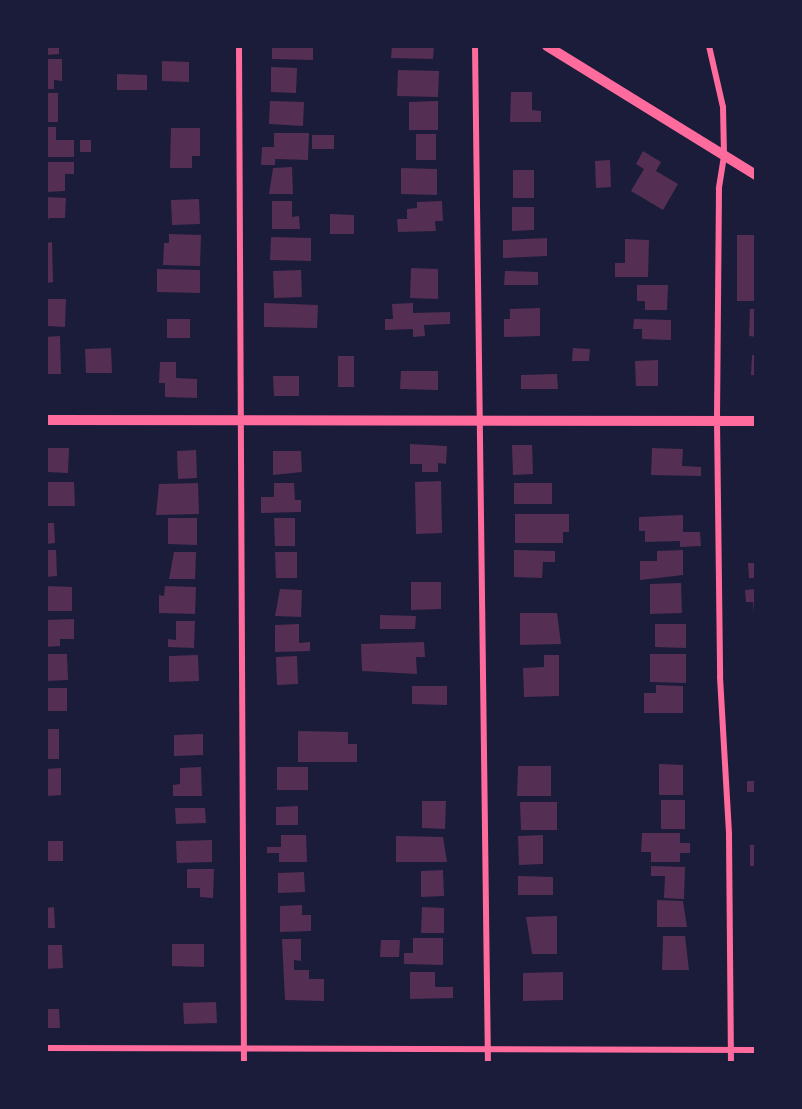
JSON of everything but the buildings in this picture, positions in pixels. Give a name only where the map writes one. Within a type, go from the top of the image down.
[{"type":"street","points":[[239,46],[238,420],[244,1062]]},
{"type":"street","points":[[475,46],[488,1062]]},
{"type":"street","points":[[547,46],[756,175]]},
{"type":"street","points":[[709,46],[723,107],[724,156],[719,189],[717,420],[720,677],[729,835],[731,1062]]},
{"type":"street","points":[[46,420],[479,418],[756,421]]},
{"type":"street","points":[[46,1048],[756,1050]]}]
